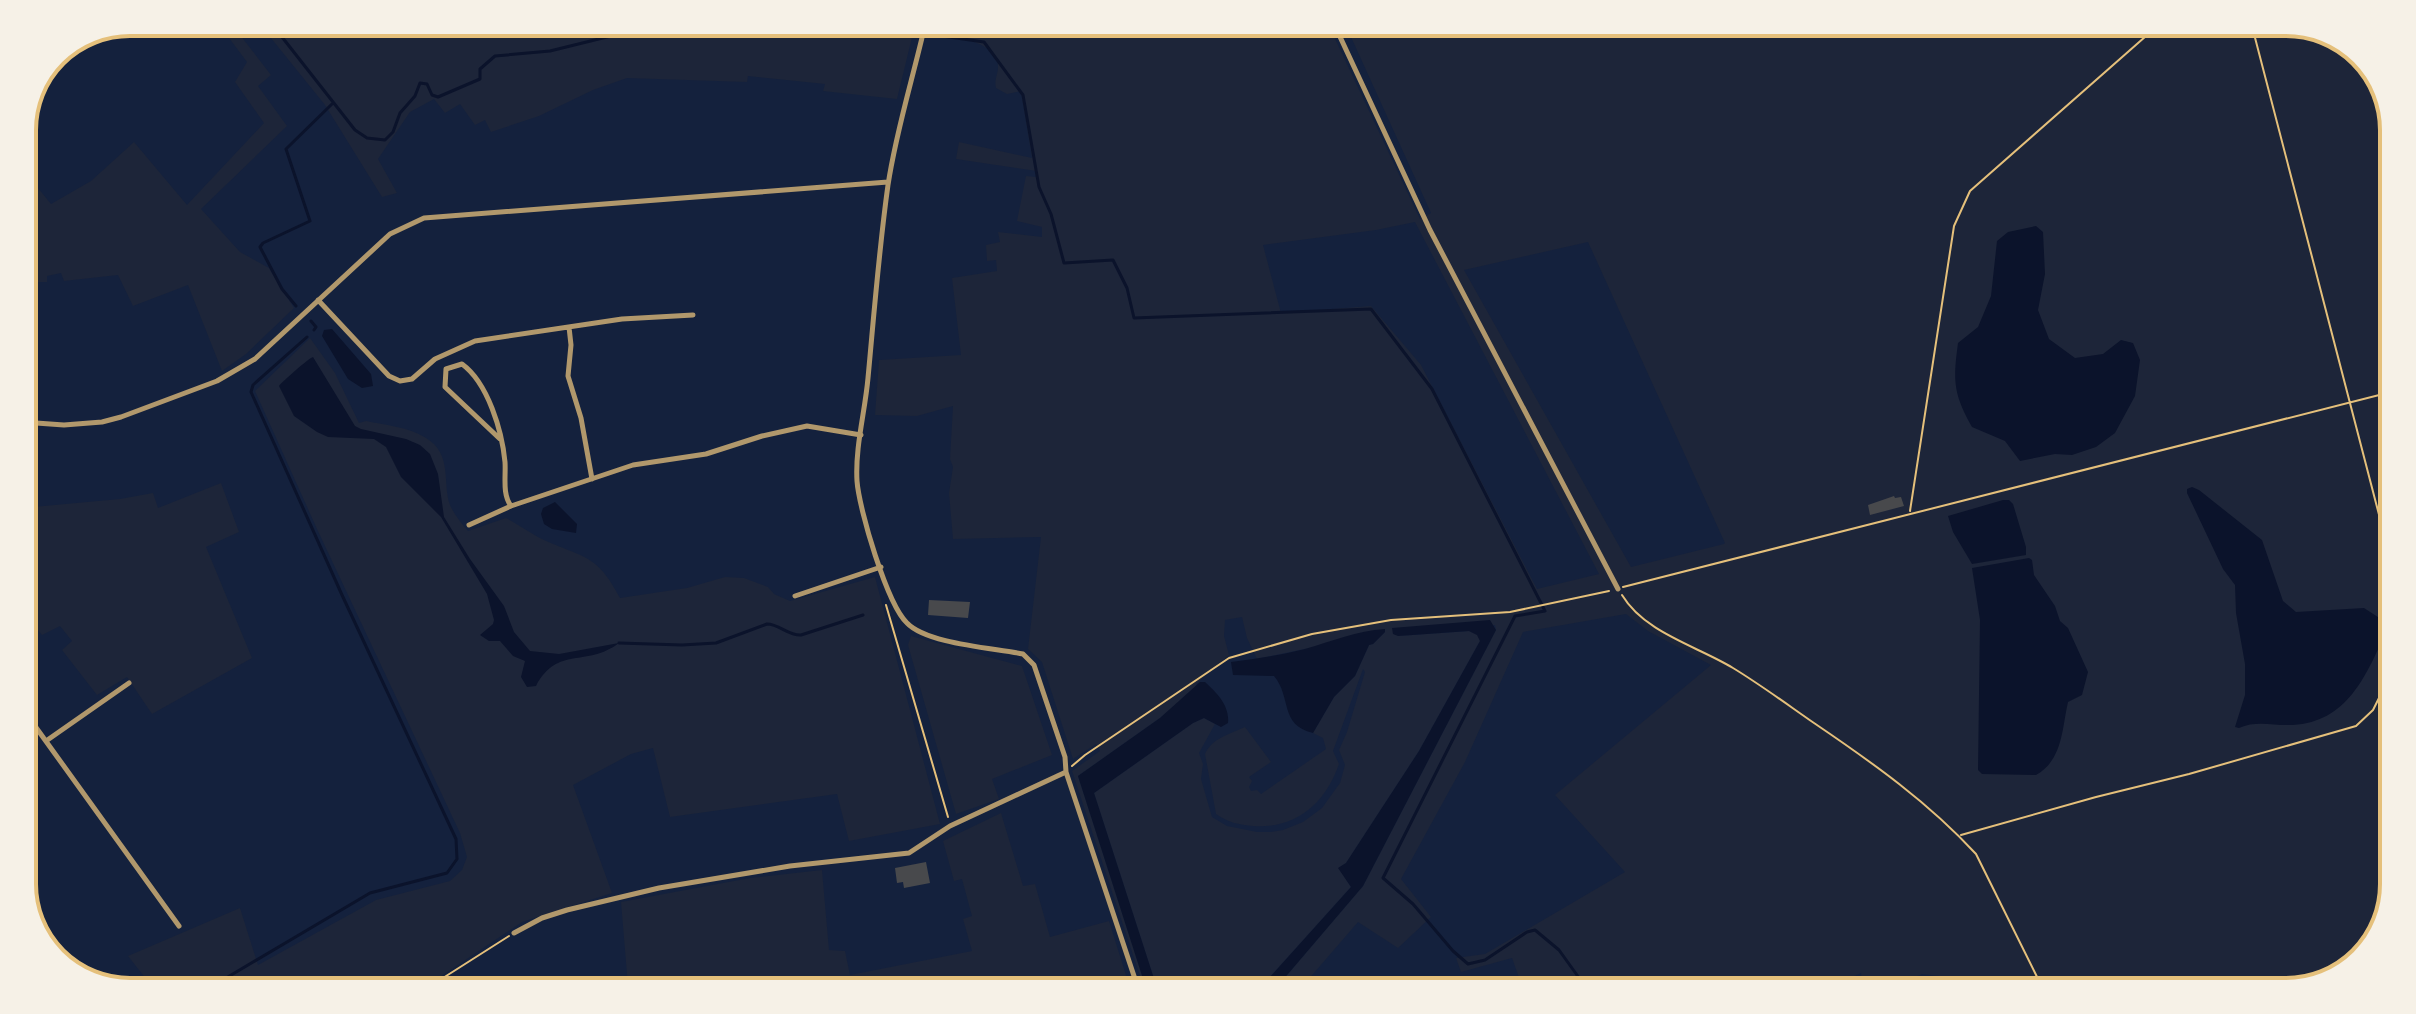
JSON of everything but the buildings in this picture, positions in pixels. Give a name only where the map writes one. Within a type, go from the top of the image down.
[{"type":"street","points":[[922,36],[888,182],[857,480],[860,501],[896,608],[904,621],[915,630],[971,645],[1023,654],[1034,665],[1135,978]]},
{"type":"street","points":[[1340,36],[1430,230],[1618,589]]},
{"type":"street","points":[[36,423],[64,425],[102,422],[207,385],[255,359],[390,234],[424,218],[888,182]]},
{"type":"street","points":[[318,300],[389,376],[400,381],[412,379],[435,359],[464,345],[490,338],[622,319],[693,315]]},
{"type":"street","points":[[569,327],[568,376],[581,418],[592,479]]},
{"type":"street","points":[[500,439],[445,387],[446,369],[462,364],[471,371],[490,408],[500,439],[505,459],[507,500],[511,506]]},
{"type":"street","points":[[469,525],[511,506],[633,465],[706,454],[807,426],[861,435]]},
{"type":"street","points":[[795,596],[881,567]]},
{"type":"street","points":[[46,741],[129,683]]},
{"type":"street","points":[[36,727],[179,926]]},
{"type":"street","points":[[514,933],[542,918],[567,910],[659,888],[790,866],[909,853],[950,826],[1066,772]]},
{"type":"path","points":[[1910,512],[1954,226],[1970,191],[2146,36]]},
{"type":"path","points":[[2255,36],[2380,518]]},
{"type":"path","points":[[1066,772],[1085,755],[1229,658],[1312,634],[1391,620],[1510,612],[1618,589],[1910,512],[2380,395]]},
{"type":"path","points":[[1618,589],[1646,621],[1732,668],[1873,763],[1906,787],[1960,836],[1976,854],[2038,978]]},
{"type":"path","points":[[887,605],[950,826]]},
{"type":"path","points":[[1960,836],[2356,726],[2373,710],[2380,696]]},
{"type":"path","points":[[443,978],[514,933]]},
{"type":"shaded area","points":[[228,36],[241,36],[271,75],[258,86],[287,126],[201,209],[240,252],[269,268],[294,308],[246,354],[222,371],[188,285],[133,306],[118,275],[64,281],[61,273],[47,276],[47,282],[36,282],[36,190],[38,188],[51,204],[91,181],[134,142],[187,205],[264,123],[235,82],[247,62]]},
{"type":"shaded area","points":[[269,36],[912,36],[897,99],[823,91],[825,84],[748,76],[747,82],[627,78],[593,90],[539,116],[491,132],[485,120],[475,125],[460,104],[445,113],[434,99],[410,112],[378,159],[397,193],[382,197],[325,105]]},
{"type":"shaded area","points":[[971,36],[1334,36],[1420,219],[1431,213],[1351,36],[2286,36],[2322,43],[2343,55],[2361,73],[2373,94],[2380,124],[2380,884],[2373,920],[2361,941],[2348,955],[2327,968],[2286,978],[1947,978],[1922,974],[1913,978],[1861,978],[1861,973],[1850,978],[1519,978],[1512,958],[1461,972],[1456,958],[1485,954],[1625,872],[1555,795],[1711,665],[1648,631],[1626,614],[1523,632],[1465,762],[1401,879],[1431,917],[1398,948],[1358,922],[1310,978],[1285,978],[1363,886],[1496,630],[1495,625],[1398,636],[1469,631],[1478,635],[1480,641],[1419,751],[1346,863],[1339,868],[1351,887],[1269,978],[1154,978],[1094,793],[1204,718],[1215,724],[1199,753],[1203,764],[1201,779],[1212,817],[1227,826],[1257,832],[1283,830],[1303,822],[1322,808],[1340,783],[1345,765],[1339,750],[1365,672],[1363,669],[1333,751],[1339,764],[1333,778],[1317,802],[1295,818],[1268,826],[1253,826],[1233,823],[1216,814],[1205,754],[1217,740],[1245,727],[1271,762],[1249,777],[1252,781],[1251,791],[1257,790],[1261,794],[1326,749],[1323,738],[1313,733],[1334,697],[1355,676],[1369,645],[1385,632],[1257,659],[1242,617],[1225,620],[1224,636],[1229,655],[1196,684],[1198,686],[1160,718],[1078,776],[1141,978],[1072,771],[1100,751],[1096,744],[1073,759],[1042,662],[1028,649],[1041,537],[953,539],[949,493],[953,467],[950,459],[953,406],[917,416],[875,415],[879,360],[961,355],[952,278],[997,271],[996,260],[987,261],[986,245],[1000,242],[998,232],[1042,237],[1042,227],[1017,221],[1026,176],[1037,177],[1037,171],[956,159],[959,142],[1032,158],[1021,91],[1007,94],[996,88],[998,62],[984,46],[969,40]],"holes":[[[1415,222],[1599,574],[1537,589],[1421,365],[1371,306],[1281,313],[1263,245]],[[1588,242],[1725,543],[1631,567],[1464,270]]]},
{"type":"shaded area","points":[[2036,226],[2043,232],[2045,274],[2038,310],[2049,339],[2075,358],[2103,354],[2121,340],[2133,343],[2140,360],[2135,396],[2115,433],[2096,447],[2072,455],[2055,454],[2020,461],[2005,441],[1972,427],[1958,396],[1955,367],[1958,343],[1978,327],[1991,296],[1997,241],[2008,232]]},
{"type":"shaded area","points":[[332,329],[371,374],[373,386],[362,388],[348,379],[322,336],[324,330]]},
{"type":"shaded area","points":[[310,338],[335,373],[359,423],[366,421],[419,434],[440,452],[450,505],[468,531],[506,518],[595,564],[620,598],[687,588],[725,577],[744,578],[768,587],[774,594],[790,601],[875,577],[940,824],[849,841],[837,794],[670,817],[653,748],[631,754],[573,785],[612,893],[522,922],[438,978],[145,978],[128,956],[240,908],[258,965],[376,900],[450,881],[462,870],[467,857],[460,833],[255,391]]},
{"type":"shaded area","points":[[313,357],[355,426],[406,439],[430,454],[438,474],[444,517],[504,606],[514,632],[530,651],[559,654],[619,643],[595,654],[563,661],[545,673],[536,686],[527,687],[521,677],[525,661],[513,656],[500,641],[489,641],[480,635],[494,620],[487,594],[441,517],[401,477],[386,447],[374,439],[328,437],[294,416],[279,386]]},
{"type":"shaded area","points":[[221,483],[239,532],[206,547],[252,658],[152,714],[127,677],[97,695],[62,650],[72,641],[60,626],[42,635],[36,628],[36,507],[153,493],[158,508]]},
{"type":"shaded area","points":[[2192,487],[2199,490],[2262,540],[2283,601],[2296,612],[2364,608],[2380,618],[2380,645],[2362,680],[2341,706],[2312,722],[2235,727],[2245,695],[2245,664],[2236,613],[2235,585],[2223,569],[2187,489]]},
{"type":"shaded area","points":[[2003,500],[2013,504],[2026,555],[1972,564],[1953,532],[1948,516]]},
{"type":"shaded area","points":[[555,502],[577,524],[576,533],[552,529],[544,524],[543,508]]},
{"type":"shaded area","points":[[2029,558],[2034,575],[2055,606],[2060,621],[2068,628],[2088,672],[2082,695],[2068,702],[2060,743],[2045,769],[2036,775],[1982,774],[1978,770],[1980,620],[1972,568]]},
{"type":"shaded area","points":[[1490,620],[1496,630],[1363,886],[1285,978],[1269,978],[1351,887],[1338,868],[1346,863],[1419,751],[1480,641],[1477,635],[1469,631],[1398,636],[1393,634],[1392,628]]},
{"type":"shaded area","points":[[1385,629],[1369,645],[1355,676],[1334,697],[1313,733],[1302,729],[1290,717],[1274,676],[1233,675],[1231,662],[1287,653]]},
{"type":"shaded area","points":[[911,636],[1022,666],[1052,755],[992,779],[999,799],[956,814],[908,645]]},
{"type":"shaded area","points":[[1200,682],[1205,682],[1222,700],[1228,723],[1221,727],[1204,718],[1193,723],[1094,793],[1154,978],[1143,978],[1078,776],[1160,718]]},
{"type":"shaded area","points":[[1001,813],[1023,886],[1035,884],[1050,937],[1109,921],[1127,978],[627,978],[621,902],[750,878],[822,870],[829,950],[845,951],[850,975],[972,951],[963,919],[972,916],[962,879],[954,881],[943,841]]},
{"type":"waterway","points":[[281,36],[355,130],[367,138],[385,140],[393,132],[400,113],[415,96],[420,83],[427,84],[432,95],[438,97],[480,79],[480,69],[495,56],[550,51],[611,36]]},
{"type":"waterway","points":[[942,36],[984,42],[1023,95],[1039,187],[1051,214],[1064,263],[1113,260],[1127,288],[1134,318],[1371,309],[1432,389],[1545,611],[1515,616],[1383,878],[1413,904],[1468,964],[1485,960],[1527,932],[1535,930],[1559,950],[1579,978]]},
{"type":"waterway","points":[[296,306],[282,289],[260,247],[310,221],[286,149],[332,104]]},
{"type":"waterway","points":[[311,321],[316,327],[314,330]]},
{"type":"waterway","points":[[226,978],[370,893],[447,873],[457,859],[456,839],[251,392],[253,385],[307,337]]},
{"type":"waterway","points":[[619,643],[716,643],[767,624],[801,635],[863,615]]}]
